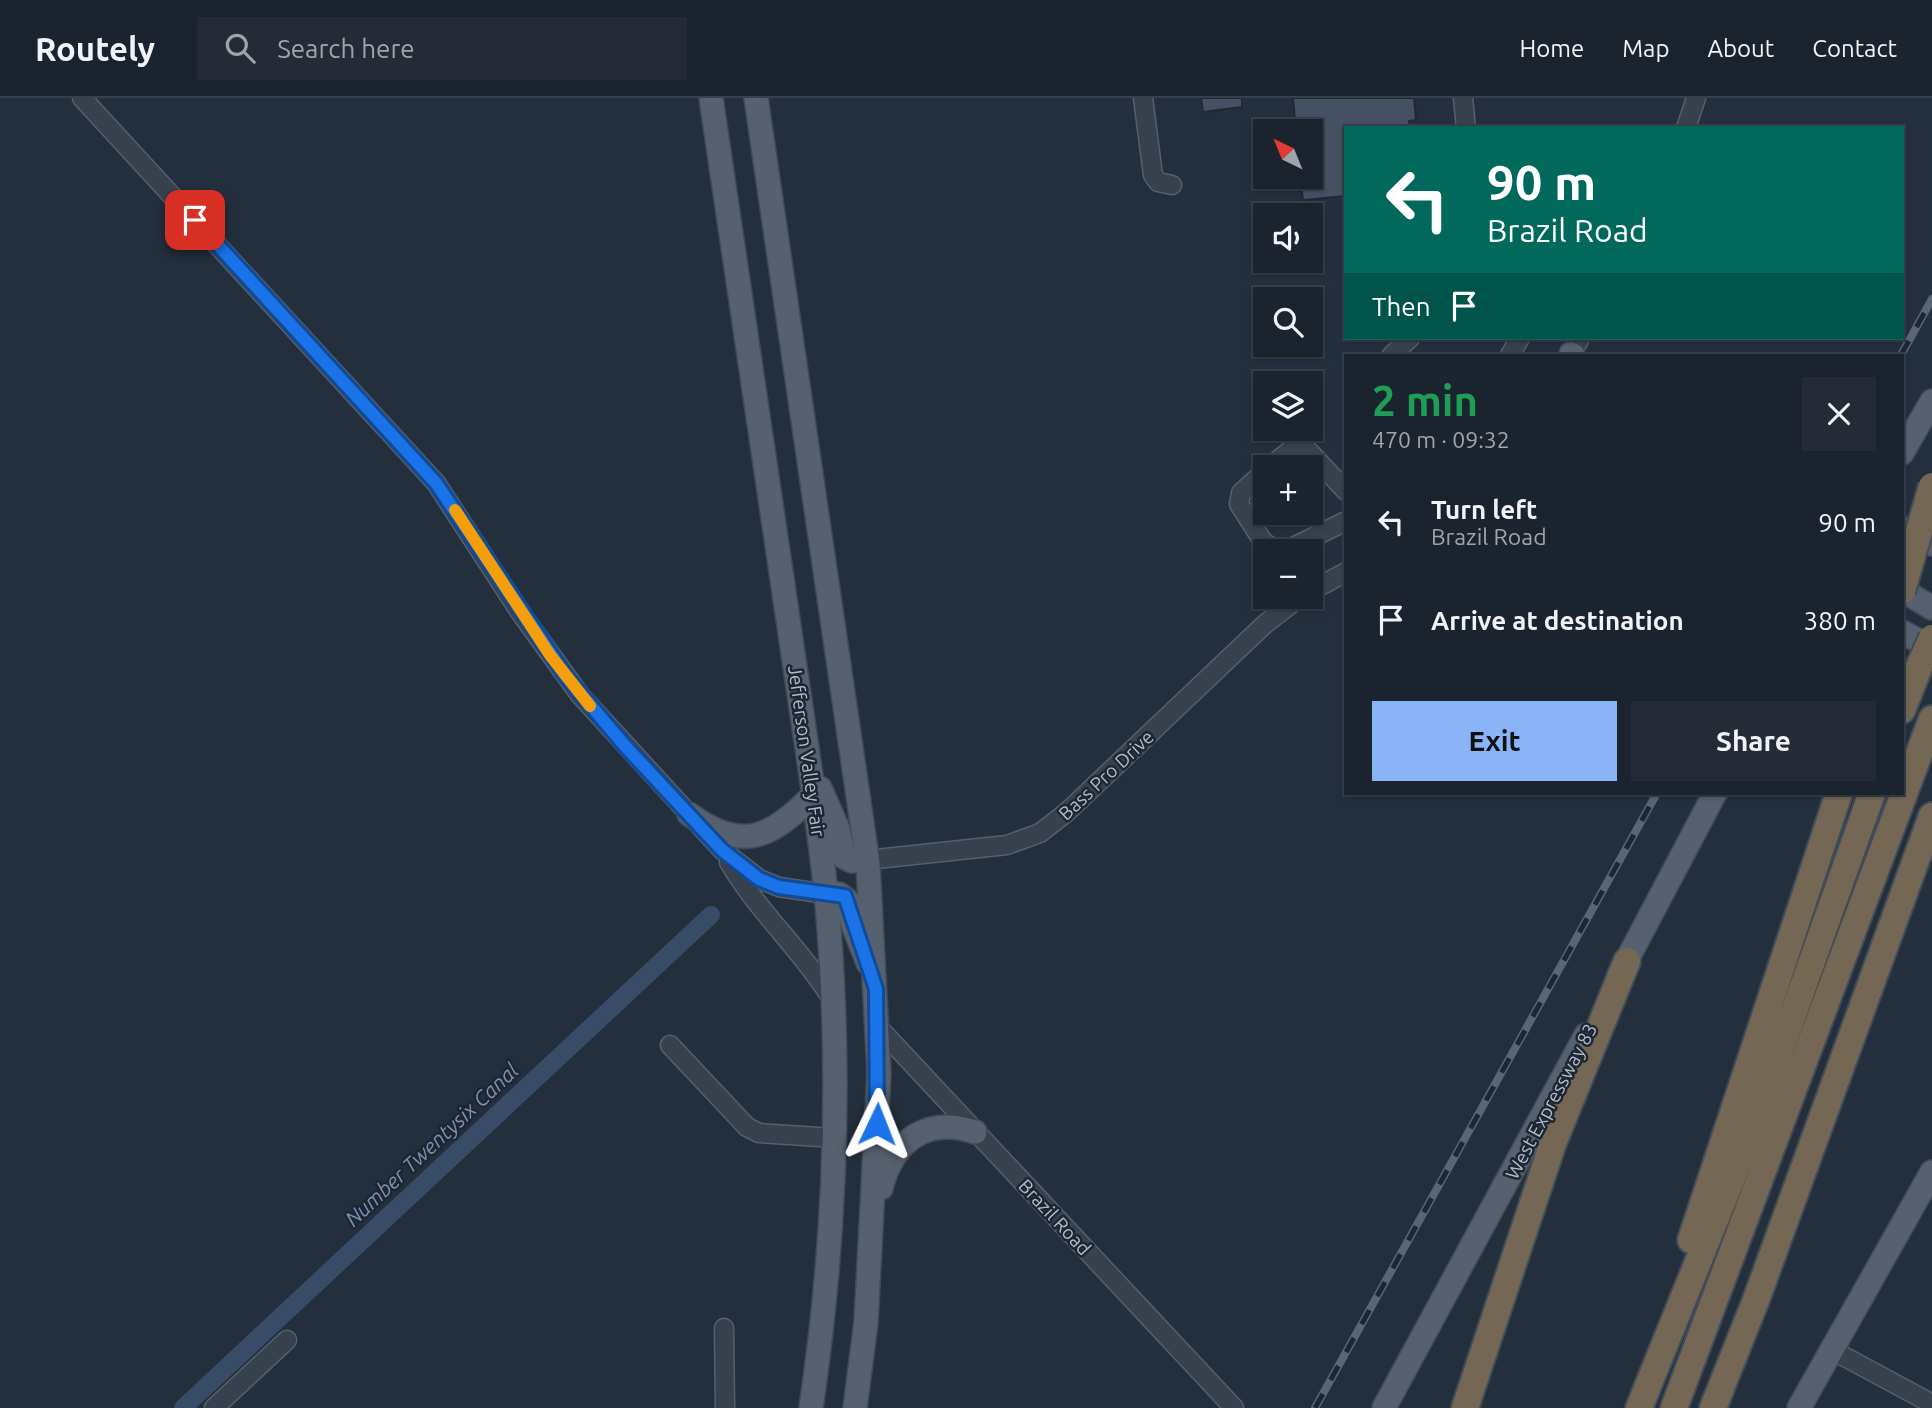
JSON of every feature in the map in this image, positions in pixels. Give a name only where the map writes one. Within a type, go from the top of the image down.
[{"type":"highway","points":[[1904,583],[1932,486]]},
{"type":"highway","points":[[1904,706],[1932,638]]},
{"type":"highway","points":[[1904,792],[1932,719]]},
{"type":"highway","points":[[1631,1408],[1682,1268],[1838,795]]},
{"type":"highway","points":[[1639,1408],[1755,1121],[1871,795]]},
{"type":"highway","points":[[1674,1408],[1903,795]]},
{"type":"highway","points":[[1713,1408],[1756,1300],[1932,817]]},
{"type":"highway","points":[[1465,1408],[1553,1143],[1627,961]]},
{"type":"main road","name":"Jefferson Valley Fair","points":[[712,98],[814,794],[826,894],[832,1000],[834,1138],[828,1266],[811,1408]]},
{"type":"main road","points":[[756,98],[867,860],[879,1073],[866,1322],[855,1408]]},
{"type":"main road","points":[[1904,450],[1932,401]]},
{"type":"main road","points":[[1904,529],[1932,544]]},
{"type":"main road","points":[[1904,591],[1932,608]]},
{"type":"main road","points":[[1904,634],[1926,657]]},
{"type":"main road","points":[[809,762],[838,829],[844,857],[852,861],[867,860]]},
{"type":"main road","points":[[689,814],[722,835],[751,837],[780,824],[814,794]]},
{"type":"main road","name":"West Expressway 83","points":[[1384,1408],[1627,961],[1714,795]]},
{"type":"main road","points":[[826,894],[839,894],[848,901],[852,922],[876,989]]},
{"type":"main road","points":[[873,1218],[883,1180],[903,1146],[935,1127],[953,1125],[975,1132]]},
{"type":"main road","points":[[1799,1408],[1932,1172]]},
{"type":"street","points":[[82,98],[436,483],[550,655],[598,715],[722,850],[759,879],[788,889],[826,894]]},
{"type":"street","points":[[1143,98],[1153,175],[1158,182],[1172,186]]},
{"type":"street","points":[[1463,98],[1466,126]]},
{"type":"street","points":[[1687,126],[1696,98]]},
{"type":"street","points":[[1393,354],[1408,340]]},
{"type":"street","points":[[1284,455],[1300,442],[1312,455]]},
{"type":"street","points":[[1323,466],[1344,489]]},
{"type":"street","points":[[1253,482],[1241,492],[1239,504],[1261,539]]},
{"type":"street","points":[[1308,539],[1344,523]]},
{"type":"street","points":[[1323,584],[1344,573]]},
{"type":"street","name":"Bass Pro Drive","points":[[867,860],[1007,845],[1040,833],[1067,813],[1265,624],[1284,609]]},
{"type":"street","points":[[722,850],[750,895],[805,958],[832,1000]]},
{"type":"street","name":"Brazil Road","points":[[877,1026],[1234,1408]]},
{"type":"street","points":[[670,1045],[747,1127],[759,1133],[834,1138]]},
{"type":"street","points":[[724,1328],[724,1408]]},
{"type":"street","points":[[214,1408],[287,1340]]},
{"type":"street","points":[[1832,1349],[1924,1400],[1932,1408]]},
{"type":"building","points":[[1201,98],[1242,98],[1242,107],[1203,112]]},
{"type":"building","points":[[1293,98],[1414,98],[1416,120],[1409,121],[1410,126],[1344,126],[1344,196],[1303,200],[1302,189],[1323,189],[1323,119],[1295,119]]},
{"type":"waterway","name":"Number Twentysix Canal","points":[[183,1408],[711,915]]},
{"type":"railway","points":[[1902,354],[1932,299]]},
{"type":"railway","points":[[1315,1408],[1656,795]]},
{"type":"slow traffic","points":[[455,510],[520,612],[590,706]]},
{"type":"route","points":[[195,220],[436,483],[520,612],[580,695],[722,850],[759,879],[779,887],[845,896],[876,989],[879,1073],[877,1124]]}]
